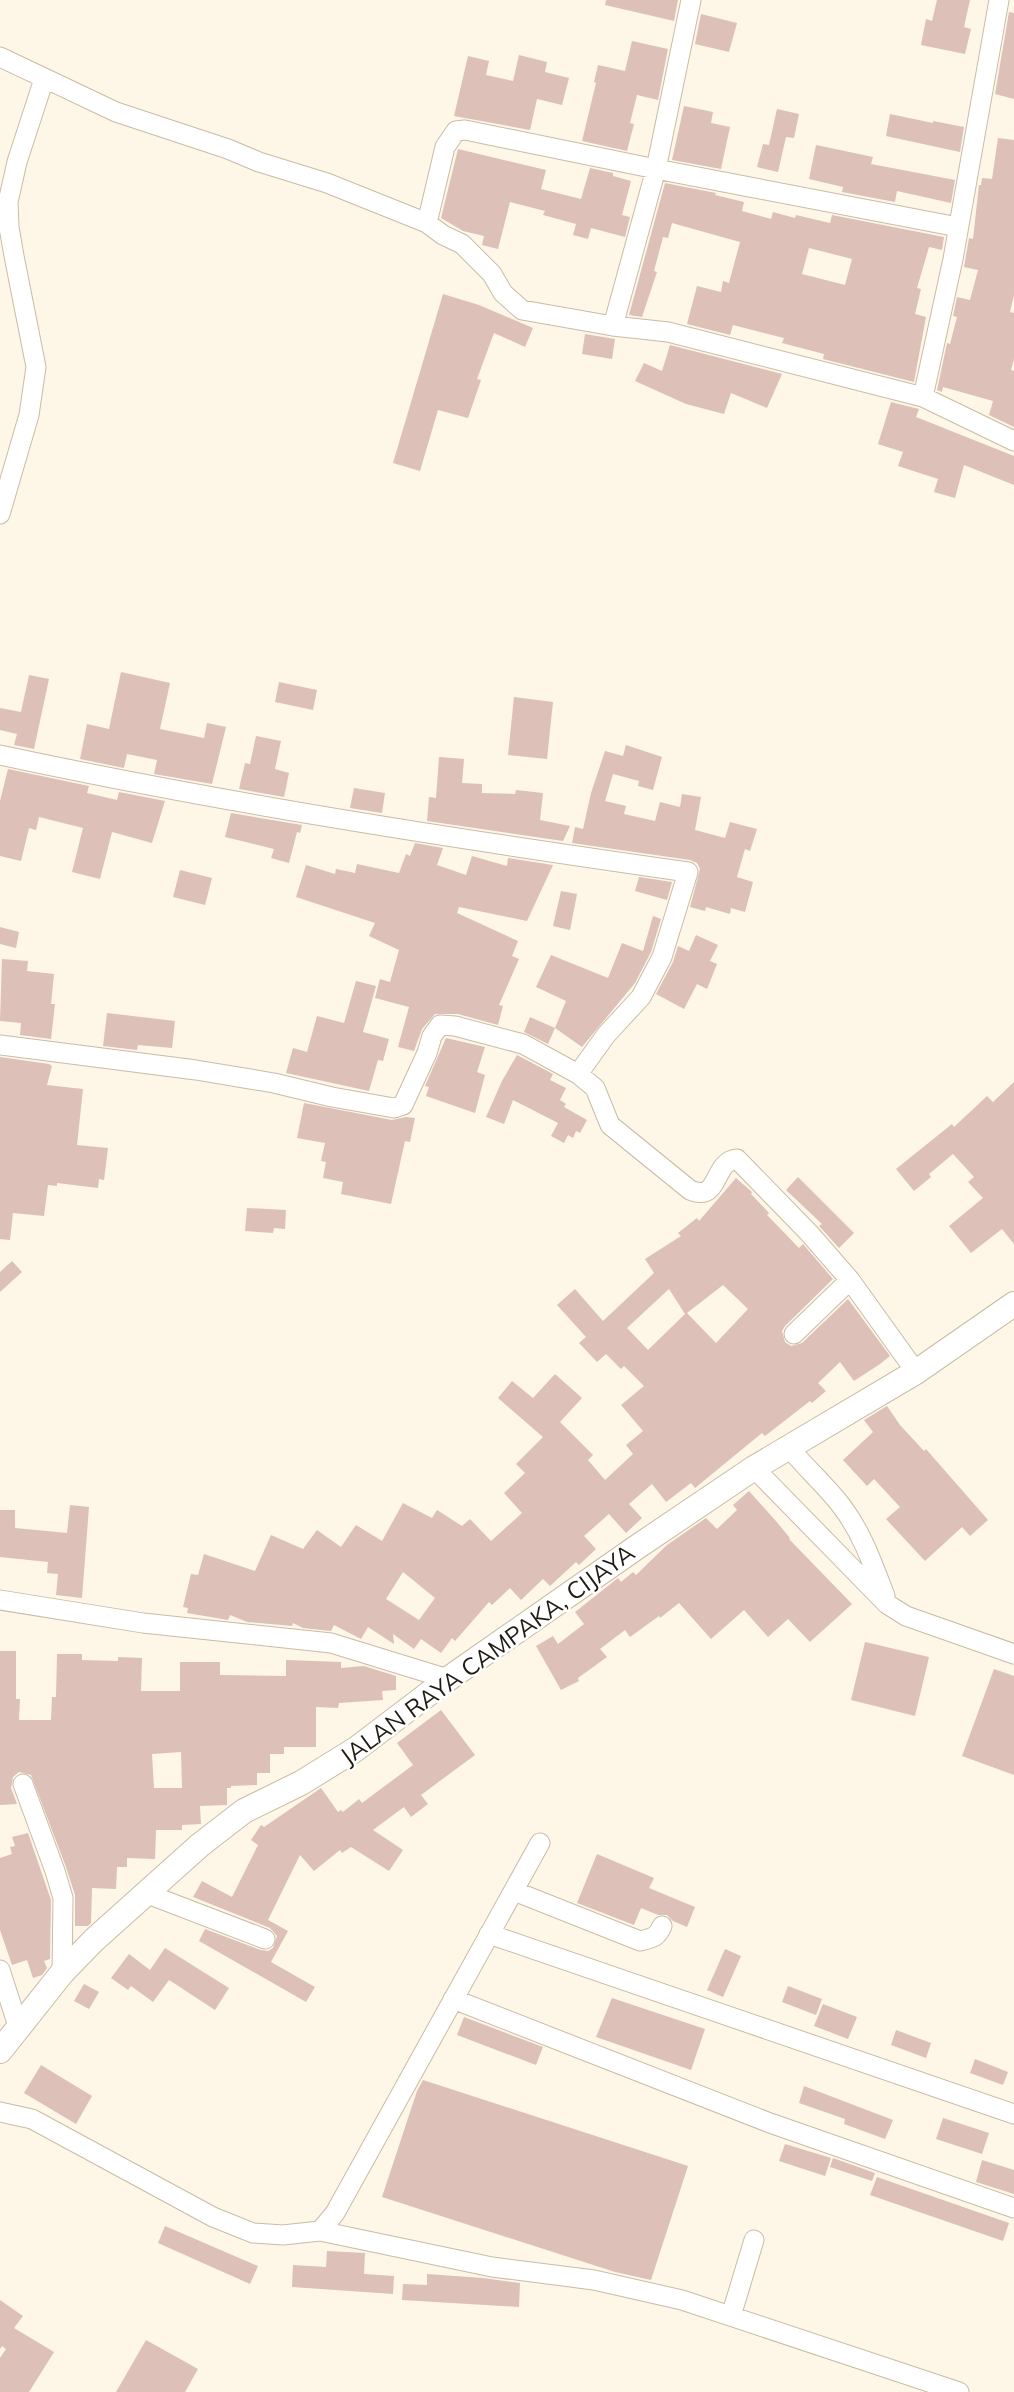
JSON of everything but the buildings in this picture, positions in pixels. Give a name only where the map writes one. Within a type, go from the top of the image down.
[{"type":"main road","name":"JALAN RAYA CAMPAKA, CIJAYA","points":[[0,2051],[62,1973],[145,1893],[244,1811],[301,1783],[356,1749],[448,1679],[754,1468],[916,1371],[1014,1304]]},
{"type":"street","points":[[613,326],[656,169],[691,0]]},
{"type":"street","points":[[923,397],[958,227],[999,0]]},
{"type":"street","points":[[0,57],[117,112],[327,183],[427,223],[462,244],[492,274],[503,293],[522,310],[613,326],[668,332],[923,397],[1014,441]]},
{"type":"street","points":[[0,514],[29,415],[36,367],[13,256],[8,202],[17,162],[44,79]]},
{"type":"street","points":[[427,223],[445,147],[456,131],[465,130],[958,227]]},
{"type":"street","points":[[0,755],[108,778],[338,820],[688,872],[663,957],[641,998],[606,1035],[578,1074]]},
{"type":"street","points":[[0,1045],[196,1070],[394,1108],[403,1105],[436,1027],[445,1024],[523,1044],[578,1074],[595,1088],[610,1125],[690,1190],[702,1194],[708,1192],[726,1164],[731,1159],[737,1159],[809,1233],[850,1280],[916,1371]]},
{"type":"street","points":[[794,1334],[850,1280]]},
{"type":"street","points":[[789,1447],[857,1527],[868,1548],[887,1604]]},
{"type":"street","points":[[754,1468],[887,1604],[906,1616],[1014,1654]]},
{"type":"street","points":[[0,1600],[143,1623],[331,1643],[448,1679]]},
{"type":"street","points":[[23,1784],[63,1898],[62,1973]]},
{"type":"street","points":[[320,2231],[335,2213],[540,1843]]},
{"type":"street","points":[[514,1891],[640,1941],[654,1938],[662,1927]]},
{"type":"street","points":[[145,1893],[265,1939]]},
{"type":"street","points":[[489,1934],[1014,2114]]},
{"type":"street","points":[[0,1970],[18,2026]]},
{"type":"street","points":[[453,1999],[770,2123],[1014,2208]]},
{"type":"street","points":[[0,2112],[32,2119],[213,2217],[253,2233],[283,2235],[320,2231],[492,2267],[594,2280],[682,2300],[959,2392]]},
{"type":"street","points":[[731,2316],[754,2240]]}]
